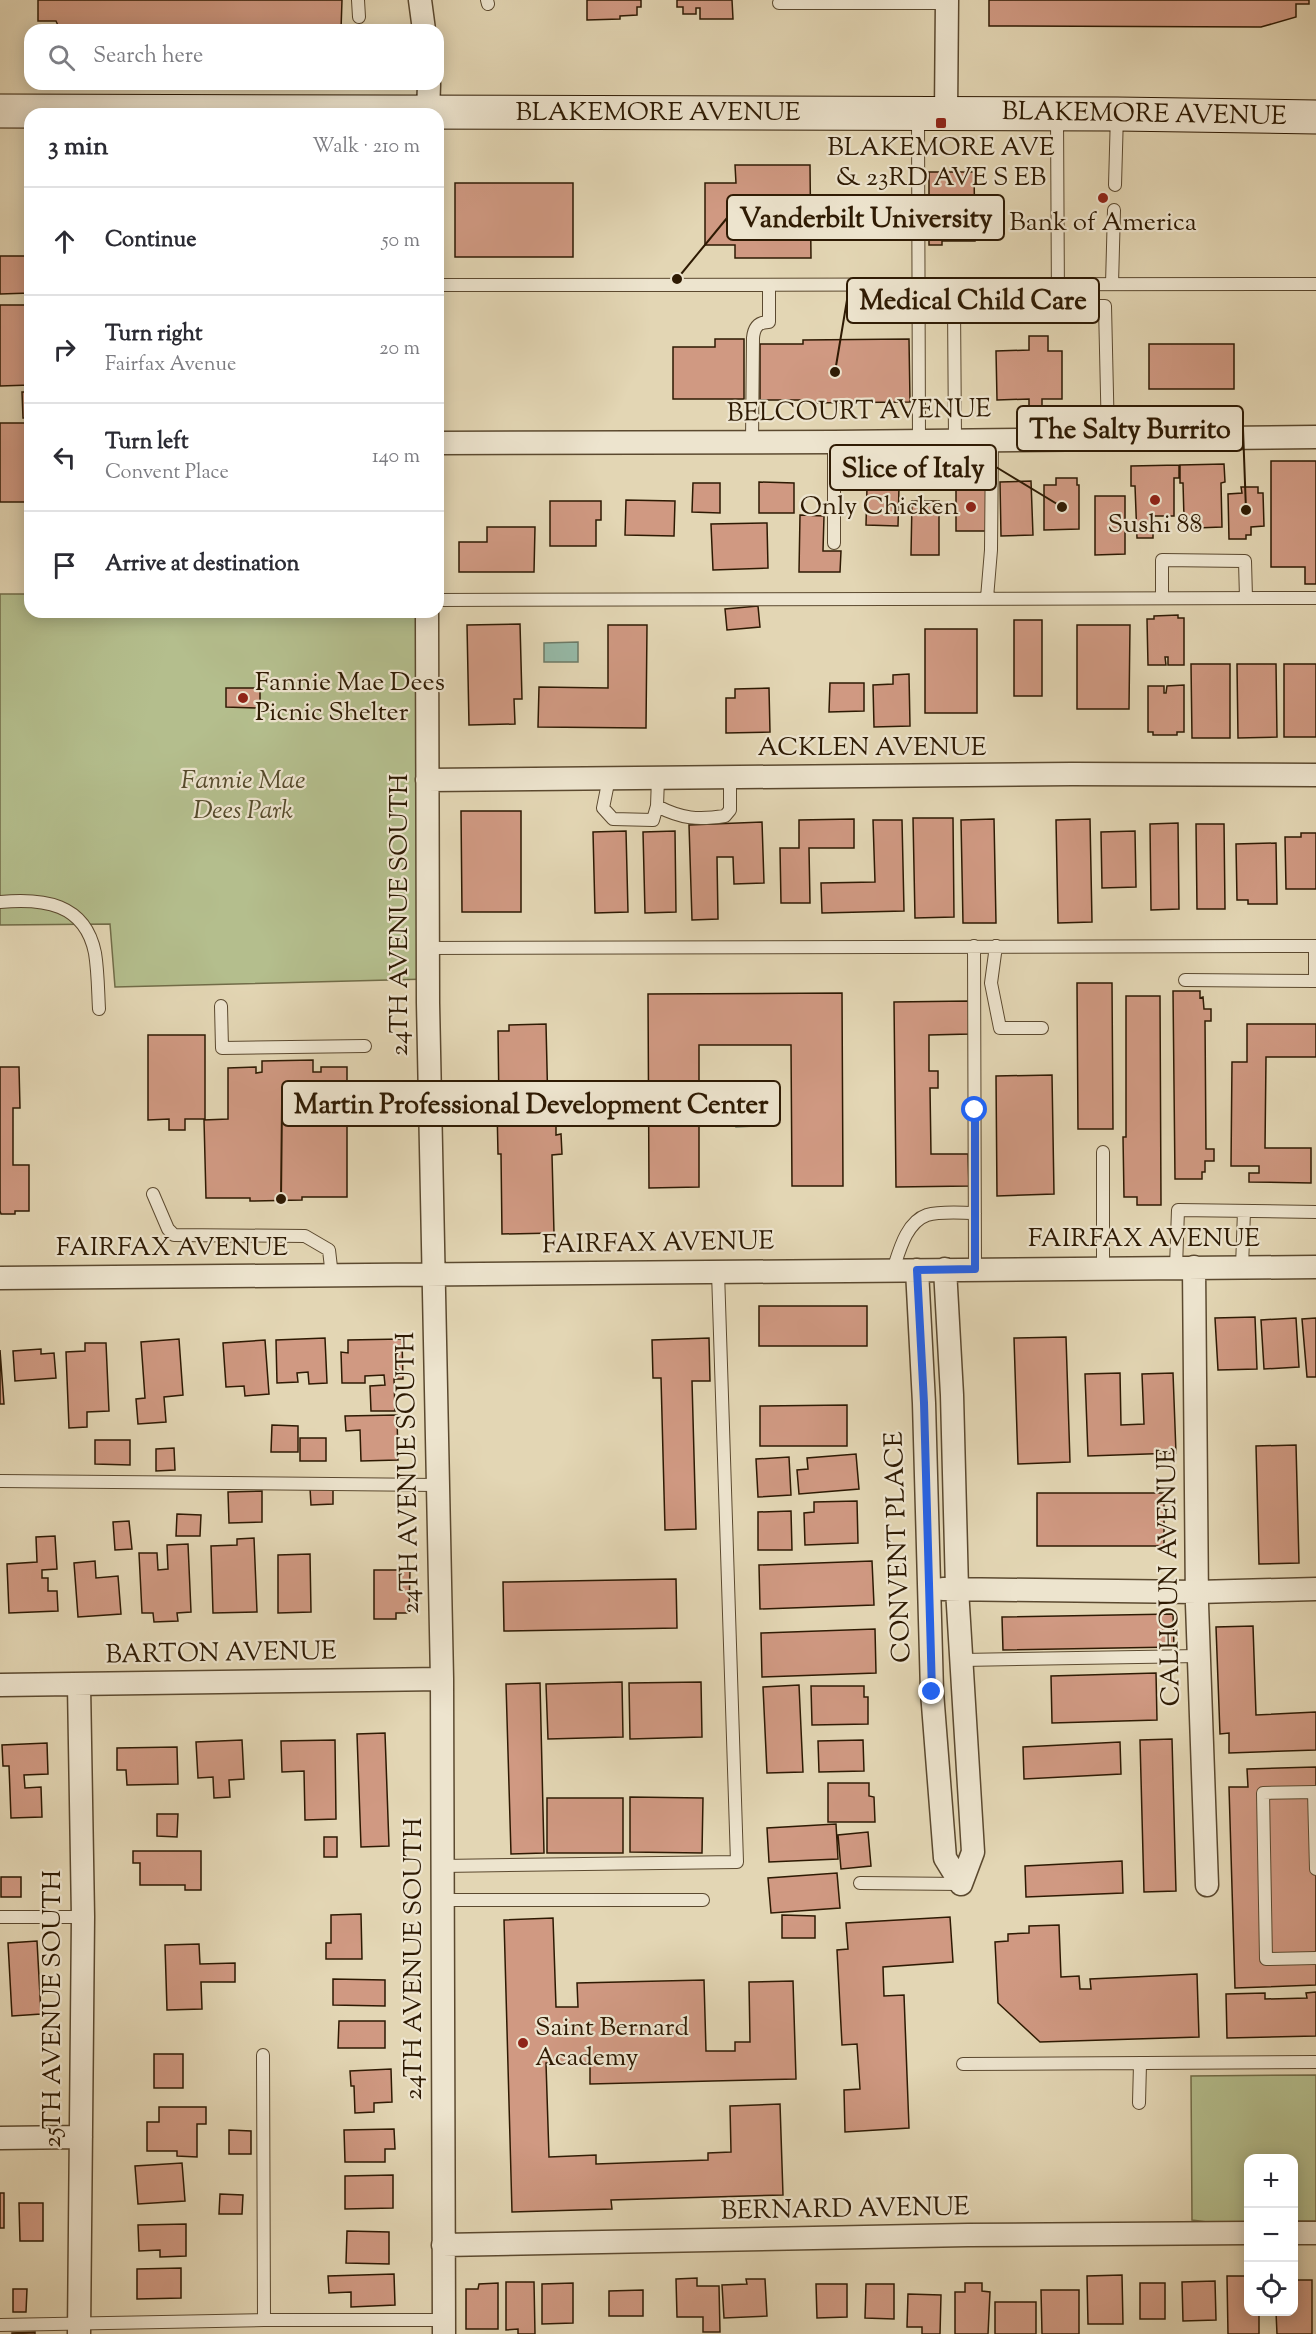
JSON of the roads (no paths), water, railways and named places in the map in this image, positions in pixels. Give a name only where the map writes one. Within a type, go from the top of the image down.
[{"type":"main road","name":"BLAKEMORE AVENUE","points":[[273,108],[429,103],[932,113],[1316,117]]},
{"type":"main road","name":"BLAKEMORE AVENUE","points":[[0,111],[24,111]]},
{"type":"street","points":[[420,0],[423,24]]},
{"type":"street","points":[[932,113],[947,2]]},
{"type":"street","name":"BELCOURT AVENUE","points":[[444,443],[1316,437]]},
{"type":"street","name":"24TH AVENUE SOUTH","points":[[427,618],[428,948],[442,1679],[444,2327]]},
{"type":"street","name":"ACKLEN AVENUE","points":[[428,780],[1316,775]]},
{"type":"street","name":"CALHOUN AVENUE","points":[[1185,1267],[1207,1885]]},
{"type":"street","name":"FAIRFAX AVENUE","points":[[0,1278],[1316,1267]]},
{"type":"street","points":[[945,1269],[952,1395],[957,1589],[973,1852],[960,1884]]},
{"type":"street","name":"CONVENT PLACE","points":[[917,1270],[924,1403],[932,1692],[945,1857],[960,1884]]},
{"type":"street","points":[[928,1589],[1197,1592],[1316,1588]]},
{"type":"street","name":"BARTON AVENUE","points":[[0,1685],[442,1679]]},
{"type":"street","name":"25TH AVENUE SOUTH","points":[[79,1685],[83,1917],[79,2329]]},
{"type":"street","points":[[0,2138],[81,2137]]},
{"type":"street","points":[[1298,2233],[1316,2233]]},
{"type":"street","name":"BERNARD AVENUE","points":[[443,2245],[968,2235],[1244,2234]]},
{"type":"lane","points":[[358,0],[359,17]]},
{"type":"lane","points":[[779,3],[947,2]]},
{"type":"lane","points":[[919,441],[919,285],[932,113]]},
{"type":"lane","points":[[1057,114],[1058,305]]},
{"type":"lane","points":[[1115,185],[1117,114]]},
{"type":"lane","points":[[1108,438],[1105,306],[1114,210]]},
{"type":"lane","points":[[444,285],[1316,284]]},
{"type":"lane","points":[[752,442],[753,338],[757,326],[762,322],[769,322],[769,285]]},
{"type":"lane","points":[[955,440],[954,305],[1105,306]]},
{"type":"lane","points":[[987,598],[991,550],[992,439]]},
{"type":"lane","points":[[834,442],[834,543]]},
{"type":"lane","points":[[1162,598],[1162,560],[1245,561],[1246,598]]},
{"type":"lane","points":[[444,600],[1316,598]]},
{"type":"lane","points":[[657,806],[677,816],[706,819],[725,816],[730,810],[730,777]]},
{"type":"lane","points":[[609,778],[603,808],[613,819],[653,820],[657,806],[658,778]]},
{"type":"lane","points":[[0,902],[34,900],[60,907],[82,922],[90,936],[95,955],[99,1009]]},
{"type":"lane","points":[[974,946],[975,1269]]},
{"type":"lane","points":[[996,946],[992,983],[1000,1028],[1042,1028]]},
{"type":"lane","points":[[428,948],[1315,946],[1315,980],[1185,980]]},
{"type":"lane","points":[[221,1006],[222,1048],[365,1046]]},
{"type":"lane","points":[[1103,1152],[1103,1268]]},
{"type":"lane","points":[[153,1194],[168,1229],[174,1235],[305,1236],[329,1250],[332,1276]]},
{"type":"lane","points":[[1185,1267],[1178,1210],[1316,1212]]},
{"type":"lane","points":[[1242,1267],[1244,1211]]},
{"type":"lane","points":[[893,1270],[903,1242],[916,1222],[928,1215],[975,1213]]},
{"type":"lane","points":[[442,1866],[737,1863],[718,1272]]},
{"type":"lane","points":[[0,1481],[437,1485]]},
{"type":"lane","points":[[962,1660],[1199,1656]]},
{"type":"lane","points":[[1316,1869],[1315,1792],[1263,1793],[1266,1959],[1316,1958]]},
{"type":"lane","points":[[860,1883],[960,1884]]},
{"type":"lane","points":[[442,1900],[703,1900]]},
{"type":"lane","points":[[0,1917],[83,1917]]},
{"type":"lane","points":[[263,2055],[264,2320]]},
{"type":"lane","points":[[963,2064],[1316,2062]]},
{"type":"lane","points":[[1139,2103],[1140,2064]]},
{"type":"lane","points":[[0,2325],[79,2329],[264,2320],[444,2327]]},
{"type":"water","points":[[578,642],[578,662],[544,662],[544,643]]},
{"type":"water","points":[[735,1089],[754,1089],[755,1126],[736,1127]]},
{"type":"place","name":"BLAKEMORE AVE & 23RD AVE S EB","points":[[941,123]]},
{"type":"place","name":"Bank of America","points":[[1103,198]]},
{"type":"place","name":"Vanderbilt University","points":[[677,279]]},
{"type":"place","name":"Medical Child Care","points":[[835,372]]},
{"type":"place","name":"Sushi 88","points":[[1155,500]]},
{"type":"place","name":"Only Chicken","points":[[971,507]]},
{"type":"place","name":"Slice of Italy","points":[[1062,507]]},
{"type":"place","name":"The Salty Burrito","points":[[1246,510]]},
{"type":"place","name":"Fannie Mae Dees Picnic Shelter","points":[[243,698]]},
{"type":"place","name":"Martin Professional Development Center","points":[[281,1199]]},
{"type":"place","name":"Saint Bernard Academy","points":[[523,2043]]},
{"type":"park label","name":"Fannie Mae Dees Park","points":[[243,796]]}]
